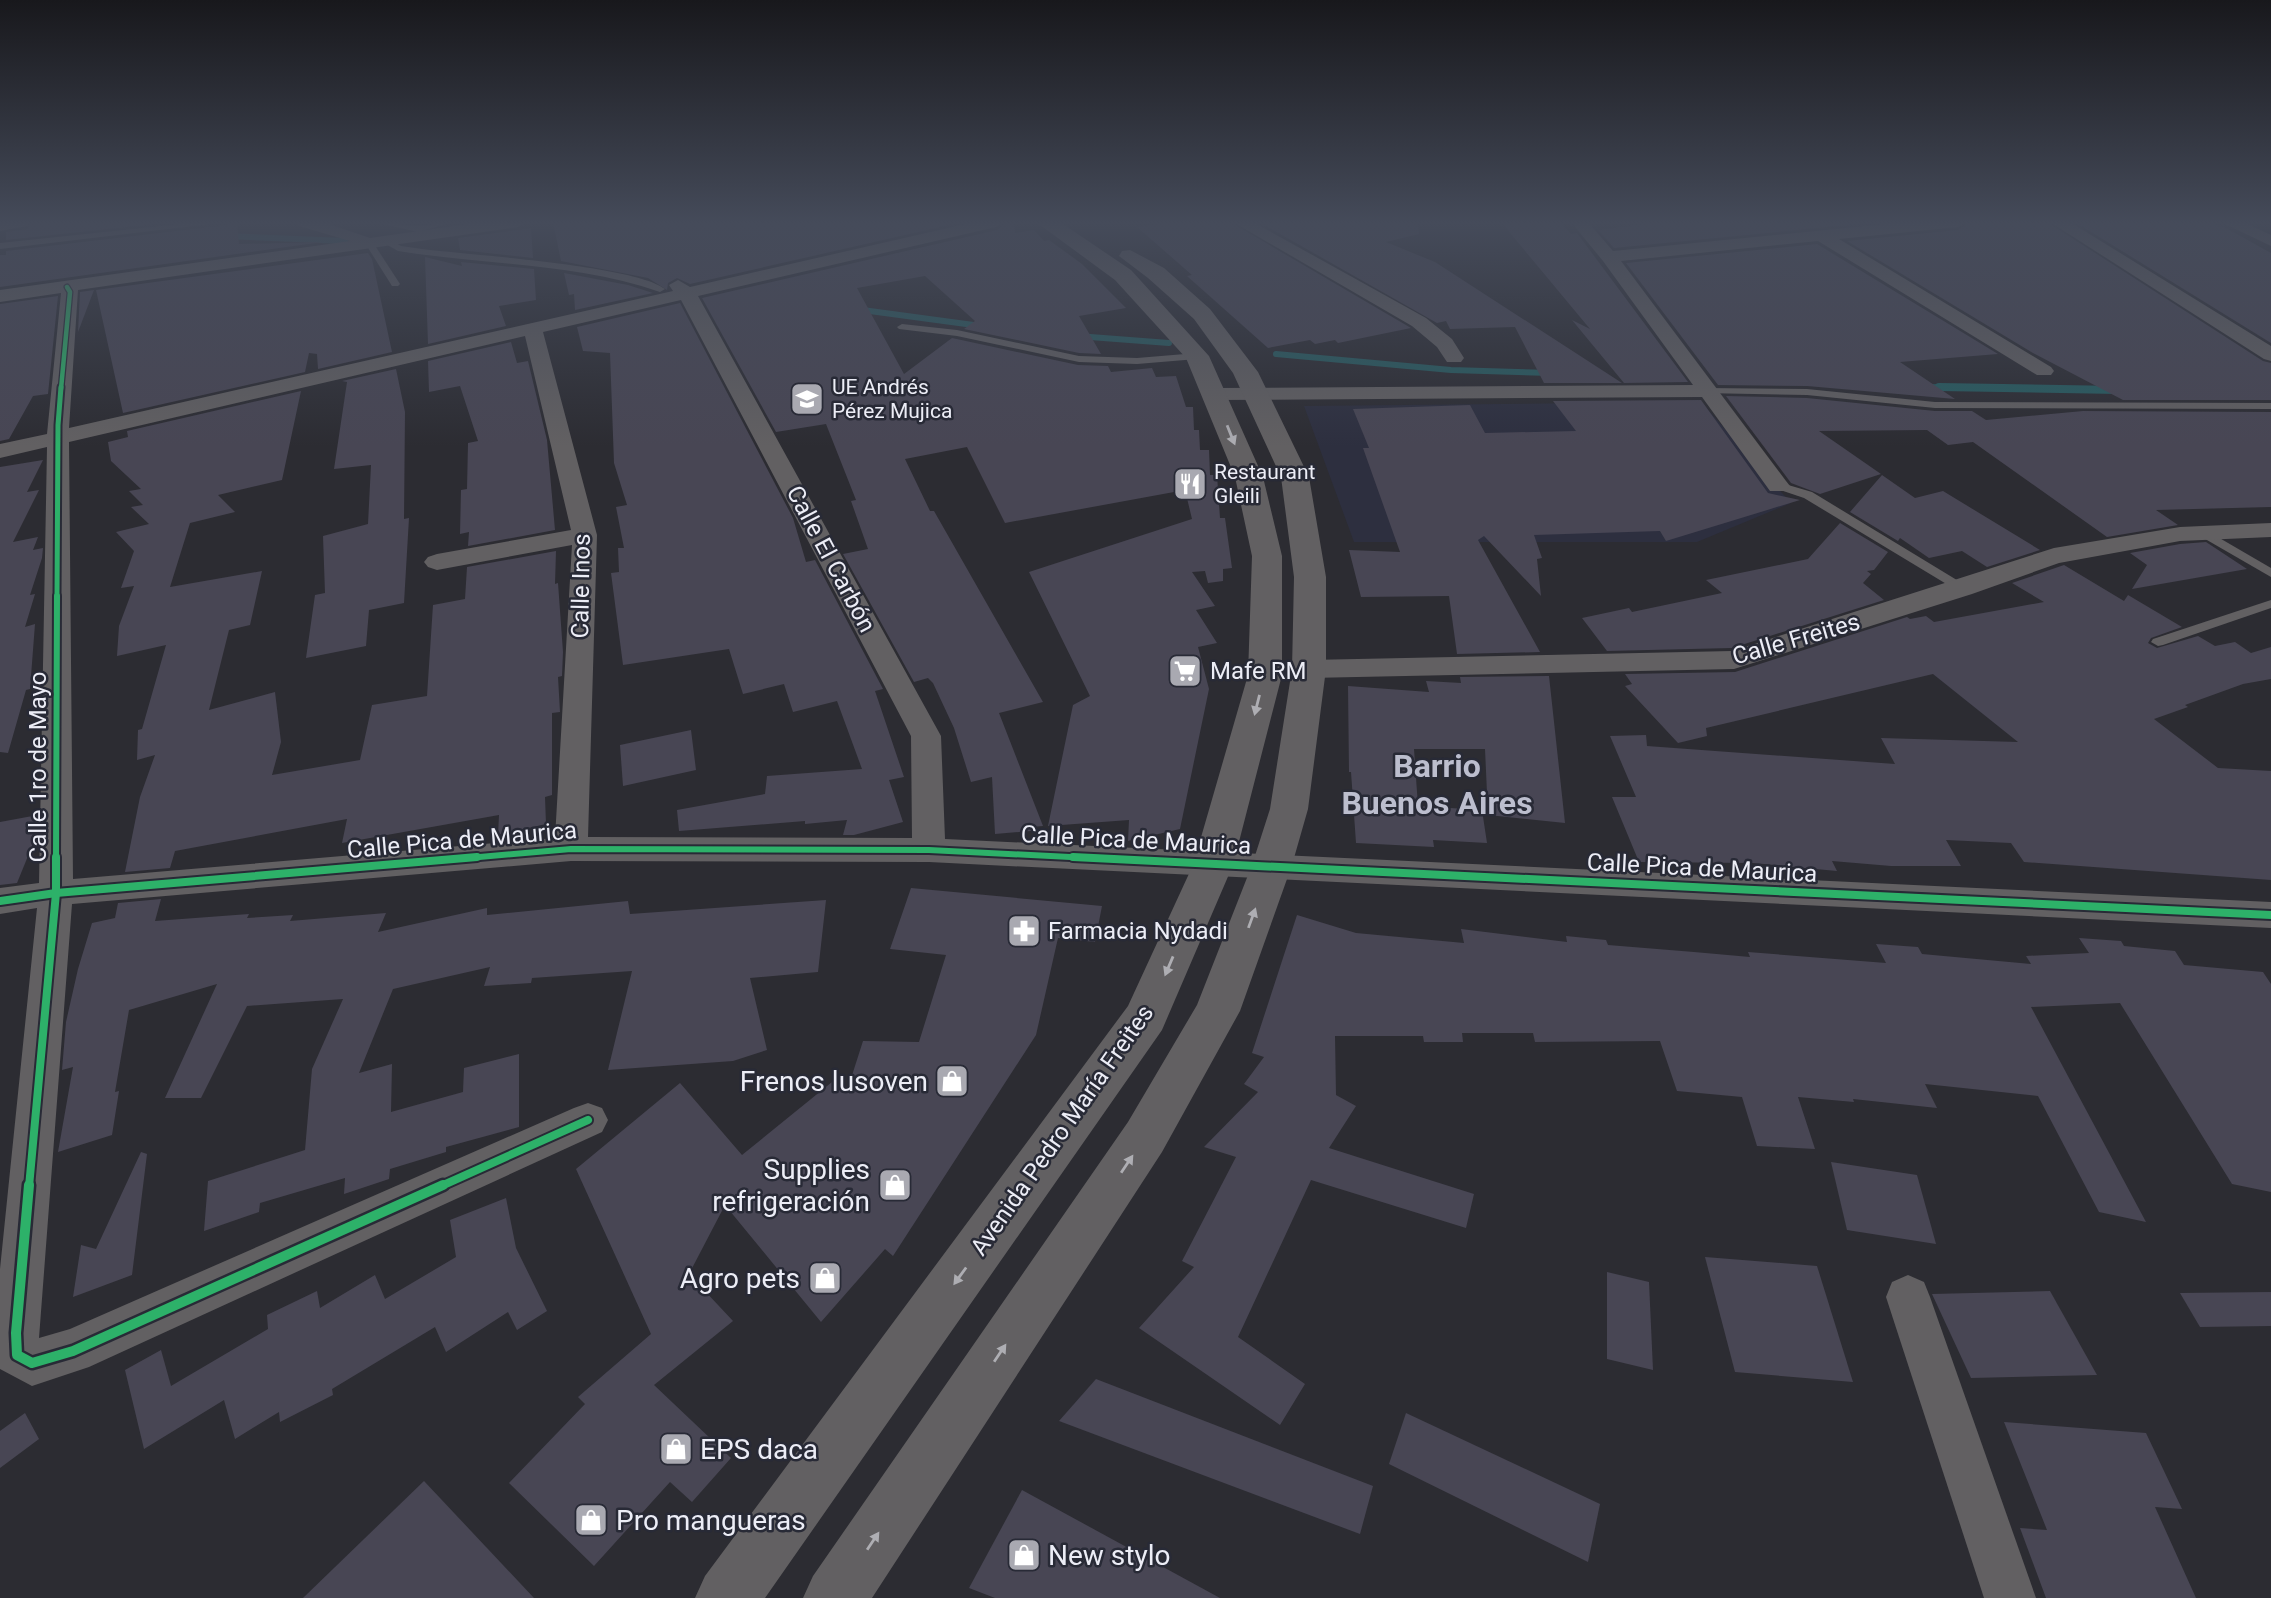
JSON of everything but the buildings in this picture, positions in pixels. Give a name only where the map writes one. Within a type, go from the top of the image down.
[{"type":"street","name":"Calle 1ro de Mayo","points":[[70,297],[58,431],[56,893],[16,1333],[17,1355],[32,1363],[73,1351],[589,1119]]},
{"type":"street","points":[[0,451],[58,431],[646,297]]},
{"type":"street","points":[[0,437],[58,431],[533,329],[651,297]]},
{"type":"street","name":"Calle El Carbón","points":[[679,297],[926,736],[929,850]]},
{"type":"street","name":"Avenida Pedro María Freites","points":[[727,1598],[1146,1017],[1213,865],[1237,787],[1265,675],[1267,556],[1249,477],[1197,356],[1143,297]]},
{"type":"street","points":[[835,1598],[1145,1137],[1217,1011],[1272,865],[1289,809],[1310,669],[1310,576],[1295,477],[1245,372],[1202,314],[1182,297]]},
{"type":"street","points":[[1374,297],[1419,322],[1445,343],[1454,358]]},
{"type":"street","points":[[1638,297],[1778,486]]},
{"type":"street","points":[[1922,297],[2044,371]]},
{"type":"street","points":[[2177,297],[2271,355]]},
{"type":"street","name":"Calle Inos","points":[[533,329],[585,535],[571,849]]},
{"type":"street","points":[[1214,394],[1706,391]]},
{"type":"street","name":"Calle Freites","points":[[1310,669],[1734,660],[1963,588],[2054,556],[2180,534],[2271,530]]},
{"type":"street","points":[[437,562],[585,535]]},
{"type":"street","name":"Calle Pica de Maurica","points":[[0,901],[56,893],[571,849],[929,850],[2271,915]]},
{"type":"street","points":[[1908,1297],[2010,1598]]},
{"type":"lane","points":[[902,327],[957,333],[1079,359],[1137,361],[1197,356]]},
{"type":"lane","points":[[1706,391],[1807,392],[1935,405],[2271,405]]},
{"type":"lane","points":[[1778,486],[1808,495],[1963,588]]},
{"type":"lane","points":[[2204,533],[2271,573]]},
{"type":"lane","points":[[2158,642],[2271,604]]},
{"type":"shaded area","points":[[1701,402],[1791,503],[1697,542],[1354,542],[1304,406]]},
{"type":"waterway","points":[[855,309],[981,326]]},
{"type":"waterway","points":[[1077,336],[1169,343]]},
{"type":"waterway","points":[[1276,354],[1451,370],[1552,373]]},
{"type":"waterway","points":[[1925,387],[2052,389]]},
{"type":"waterway","points":[[1939,387],[2119,390]]},
{"type":"cycle path","points":[[70,297],[58,425],[56,893],[16,1333],[17,1355],[32,1363],[73,1351],[588,1120]]},
{"type":"cycle path","points":[[0,901],[56,893],[571,849],[929,850],[2271,915]]},
{"type":"place","name":"UE Andrés Pérez Mujica","points":[[807,399]]},
{"type":"place","name":"Restaurant Gleili","points":[[1190,484]]},
{"type":"place","name":"Mafe RM","points":[[1185,671]]},
{"type":"place","name":"Farmacia Nydadi","points":[[1024,931]]},
{"type":"place","name":"Frenos lusoven","points":[[952,1081]]},
{"type":"place","name":"Supplies refrigeración","points":[[895,1185]]},
{"type":"place","name":"Agro pets","points":[[825,1278]]},
{"type":"place","name":"EPS daca","points":[[676,1449]]},
{"type":"place","name":"Pro mangueras","points":[[591,1520]]},
{"type":"place","name":"New stylo","points":[[1024,1555]]},
{"type":"district","name":"Barrio Buenos Aires","points":[[1437,784]]}]
